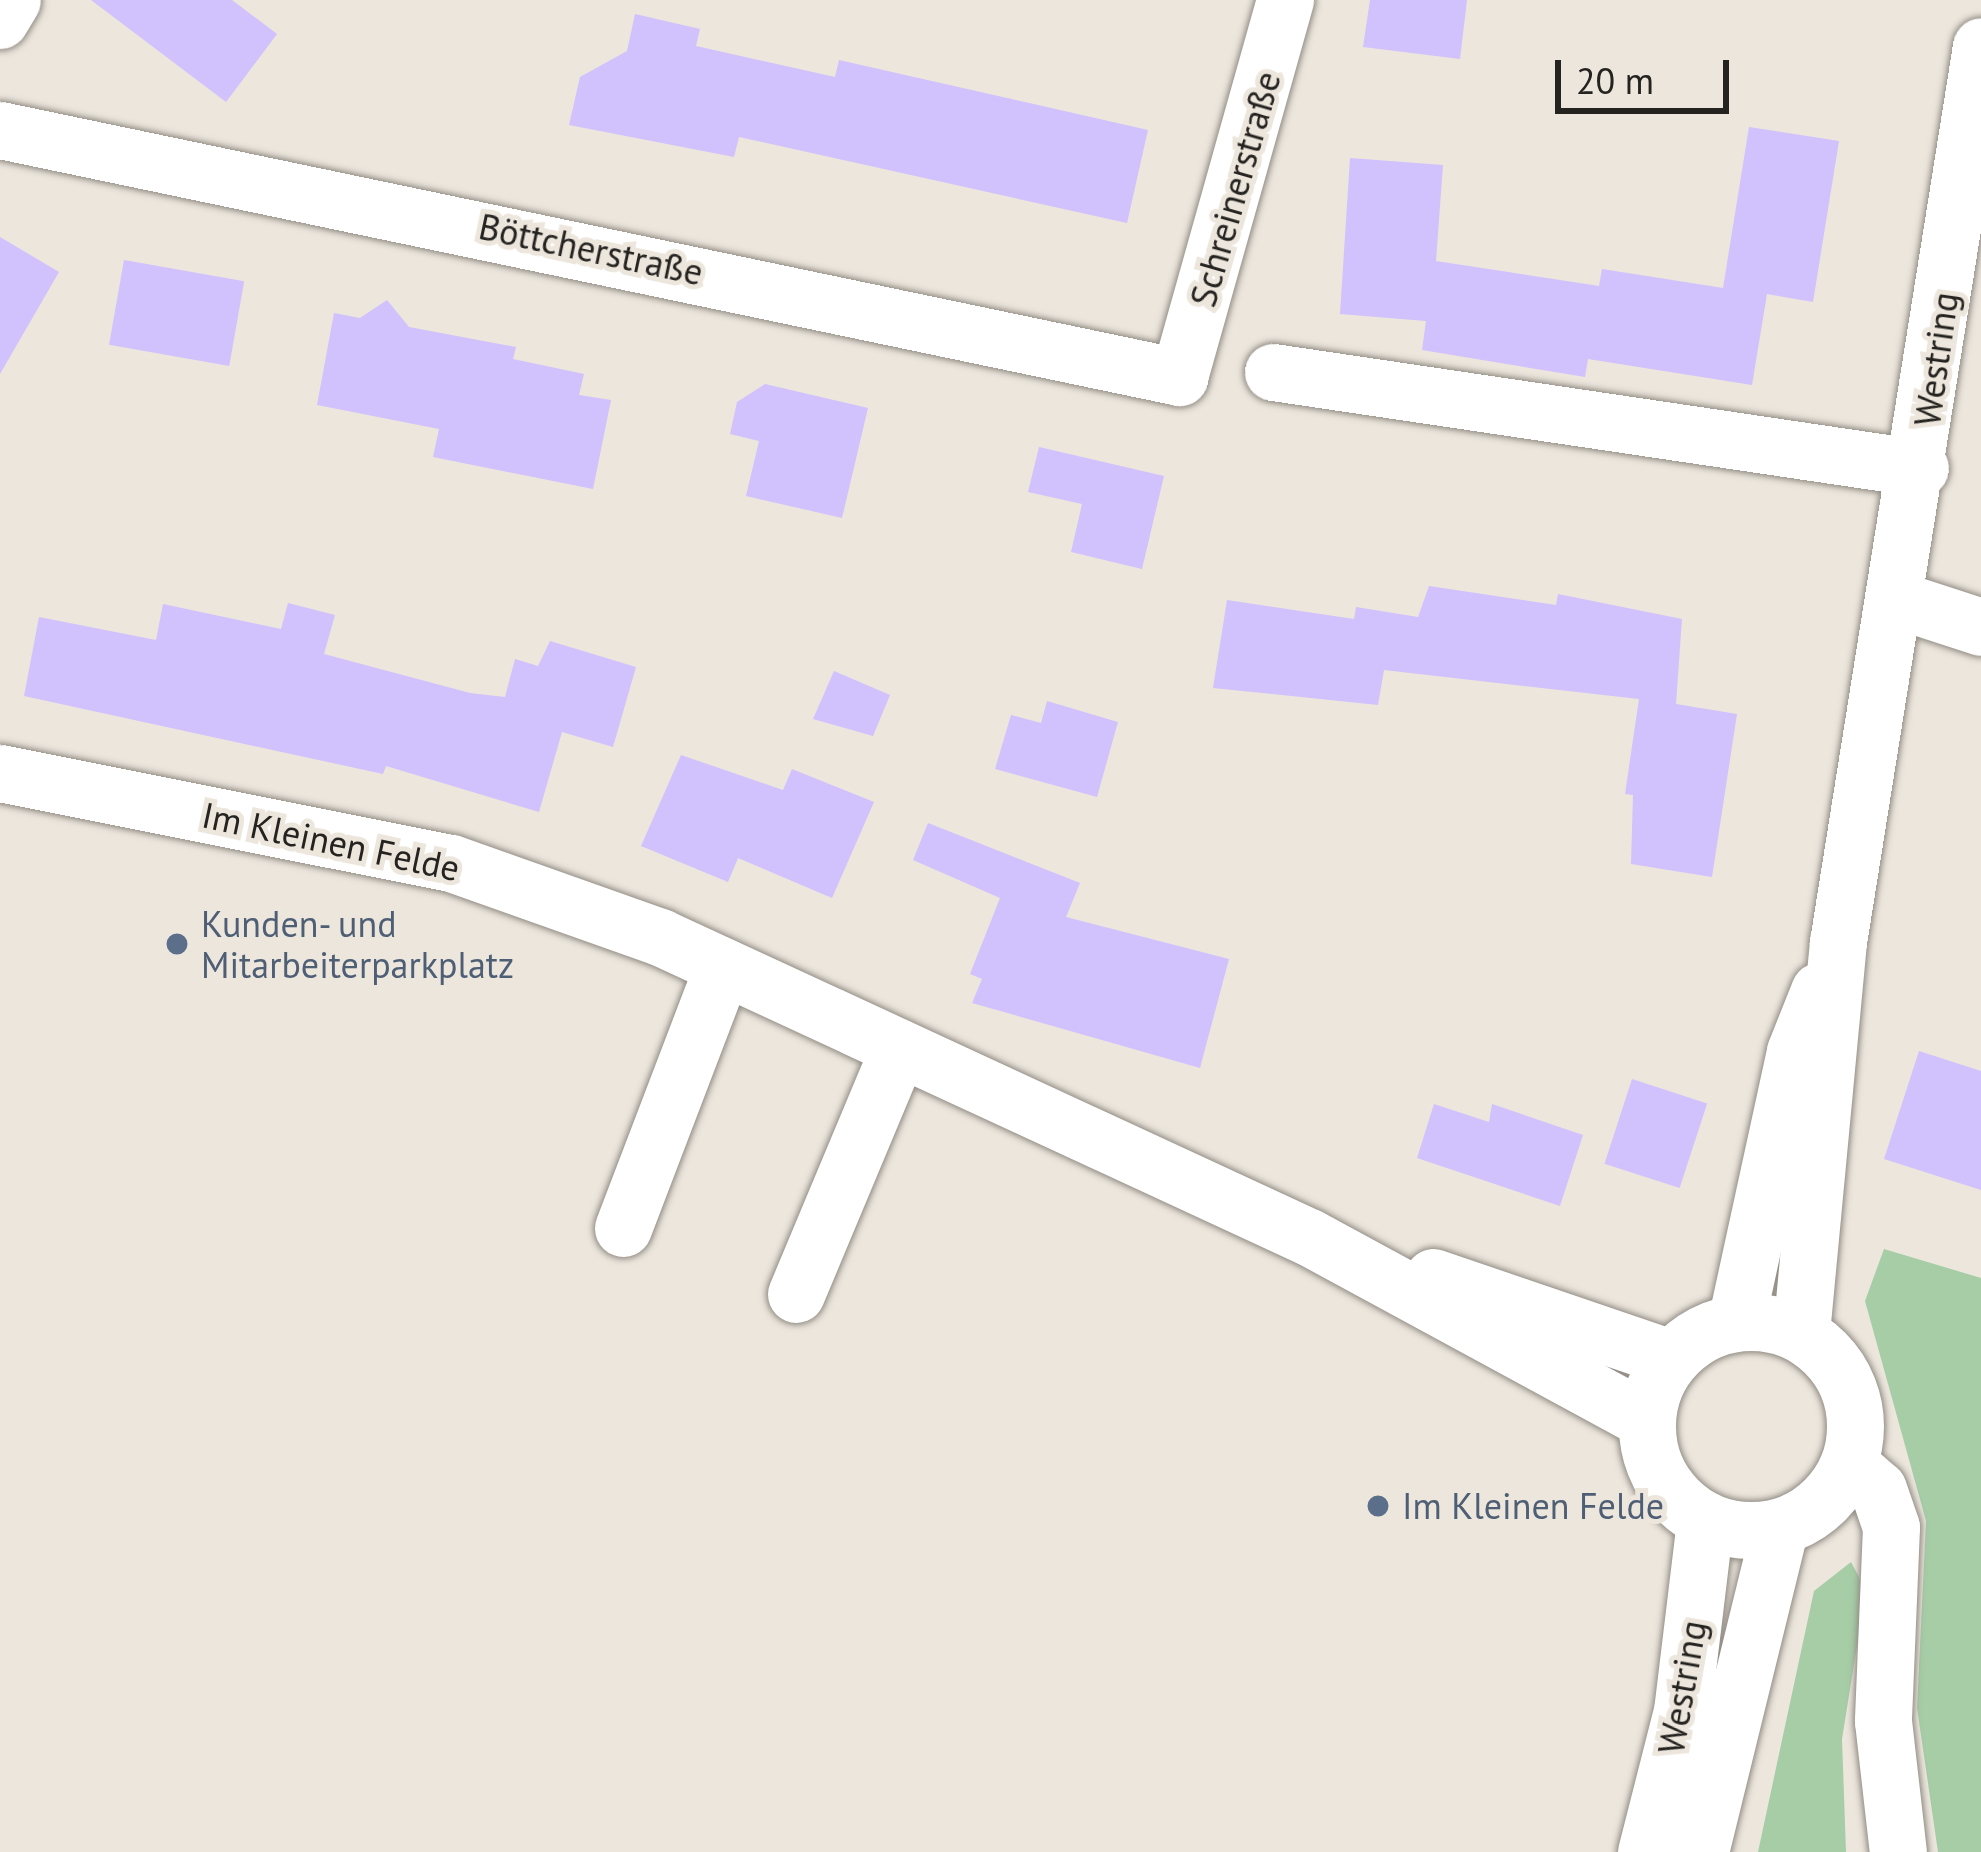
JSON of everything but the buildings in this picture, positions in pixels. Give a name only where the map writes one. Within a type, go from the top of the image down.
[{"type":"street","points":[[0,20],[12,0]]},
{"type":"street","name":"Schreinerstraße","points":[[1180,377],[1285,0]]},
{"type":"street","name":"Westring","points":[[1801,1333],[1838,942],[1920,468],[1981,46]]},
{"type":"street","name":"Böttcherstraße","points":[[0,130],[1180,377]]},
{"type":"street","points":[[1273,372],[1920,468]]},
{"type":"street","points":[[1898,600],[1981,627]]},
{"type":"street","name":"Im Kleinen Felde","points":[[0,773],[451,863],[723,966],[1309,1237],[1646,1420]]},
{"type":"street","name":"Westring","points":[[1736,1322],[1796,1052],[1838,942]]},
{"type":"street","points":[[623,1228],[723,966]]},
{"type":"street","points":[[796,1294],[899,1048]]},
{"type":"street","name":"Im Kleinen Felde","points":[[1309,1237],[1671,1358]]},
{"type":"street","points":[[1736,1322],[1801,1333],[1849,1387],[1856,1428],[1850,1464],[1822,1505],[1780,1527],[1705,1521],[1671,1495],[1650,1455],[1646,1420],[1671,1358],[1736,1322]]},
{"type":"street","points":[[1850,1464],[1878,1489],[1891,1527],[1883,1720],[1898,1852]]},
{"type":"street","name":"Westring","points":[[1646,1852],[1682,1711],[1705,1521]]},
{"type":"street","name":"Westring","points":[[1700,1852],[1780,1527]]},
{"type":"green space","points":[[1884,1249],[1981,1278],[1981,1852],[1938,1852],[1917,1708],[1926,1521],[1865,1301]]},
{"type":"green space","points":[[1851,1562],[1866,1590],[1842,1739],[1846,1852],[1758,1852],[1814,1591]]},
{"type":"place","name":"Kunden- und Mitarbeiterparkplatz","points":[[177,944]]},
{"type":"place","name":"Im Kleinen Felde","points":[[1378,1506]]}]
